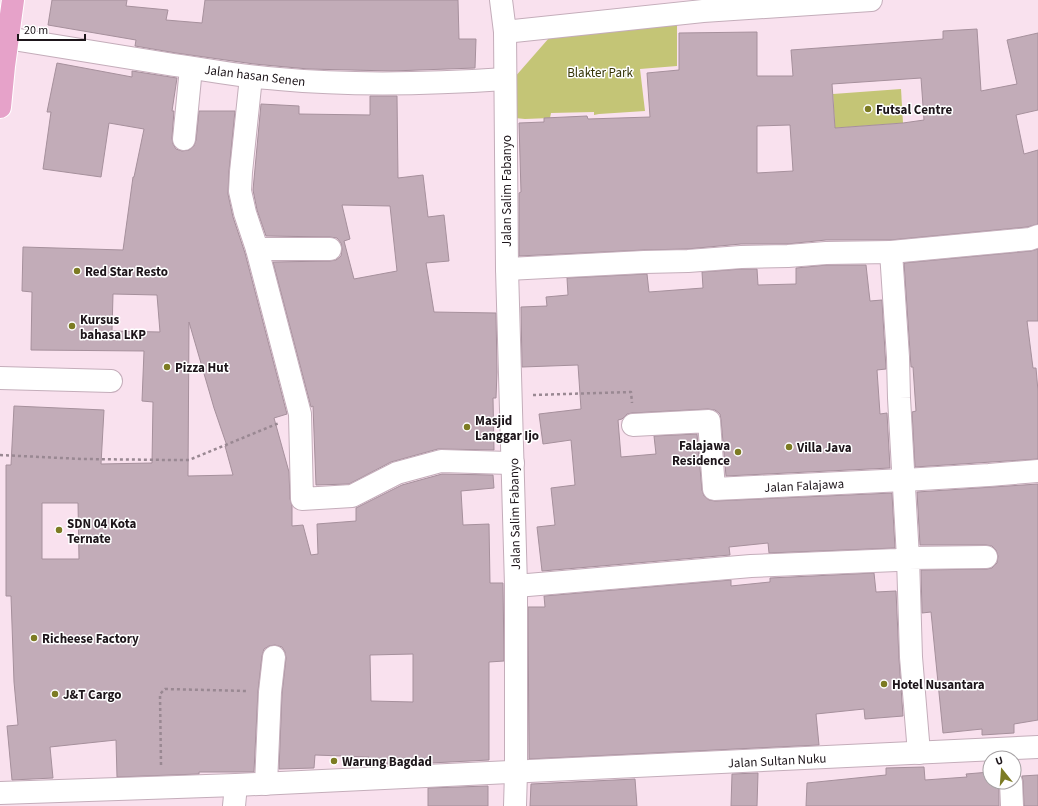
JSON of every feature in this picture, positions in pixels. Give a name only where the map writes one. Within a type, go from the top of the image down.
[{"type":"highway","points":[[0,107],[2,66],[13,0]]},
{"type":"street","name":"Jalan Salim Fabanyo","points":[[501,0],[505,32],[507,269],[516,586],[515,806]]},
{"type":"street","points":[[505,32],[702,5],[871,0]]},
{"type":"street","name":"Jalan hasan Senen","points":[[7,38],[251,77],[306,82],[390,84],[445,83],[505,79]]},
{"type":"street","points":[[184,139],[191,68]]},
{"type":"street","points":[[251,77],[240,191],[245,213],[257,249],[300,414],[302,499],[352,496],[397,473],[441,461],[513,463]]},
{"type":"street","points":[[507,269],[826,253],[891,252],[1030,239],[1038,236]]},
{"type":"street","points":[[257,249],[330,249]]},
{"type":"street","points":[[891,252],[908,558],[911,657],[919,753]]},
{"type":"street","points":[[0,378],[111,382]]},
{"type":"street","name":"Jalan Falajawa","points":[[633,425],[708,421],[714,489],[904,480],[1038,471]]},
{"type":"street","points":[[516,586],[751,566],[897,560],[908,558],[986,557]]},
{"type":"street","points":[[266,784],[270,692],[274,657]]},
{"type":"street","name":"Jalan Sultan Nuku","points":[[1022,750],[1038,747]]},
{"type":"street","name":"Jalan Sultan Nuku","points":[[0,793],[161,788],[235,796],[266,784],[919,753],[982,753]]},
{"type":"street","points":[[1011,790],[1012,806]]},
{"type":"path","points":[[511,396],[631,392],[633,425]]},
{"type":"path","points":[[0,455],[90,459],[189,460],[300,414]]},
{"type":"path","points":[[161,788],[160,694],[165,689],[270,692]]},
{"type":"green space","name":"Blakter Park","points":[[677,23],[677,66],[640,69],[645,111],[594,115],[594,112],[551,113],[550,118],[515,118],[514,78],[549,38]]},
{"type":"green space","name":"Futsal Centre","points":[[901,89],[903,123],[835,128],[833,94]]},
{"type":"building","points":[[52,0],[127,0],[126,6],[168,10],[166,20],[202,23],[205,0],[458,0],[459,39],[476,39],[475,68],[392,71],[308,69],[254,64],[176,53],[135,46],[136,40],[48,25]]},
{"type":"building","points":[[977,29],[981,91],[1017,84],[1007,40],[1038,33],[1038,110],[1016,115],[1024,154],[1038,150],[1038,224],[1027,227],[890,240],[826,240],[787,244],[741,244],[687,249],[519,256],[519,193],[521,192],[519,123],[544,122],[544,118],[587,116],[588,119],[650,117],[647,73],[679,70],[679,33],[757,32],[757,76],[793,76],[791,50],[943,39],[943,31]],"holes":[[[921,78],[924,120],[835,128],[832,84]],[[790,125],[793,171],[757,173],[757,126]]]},
{"type":"building","points":[[57,63],[132,77],[132,71],[177,78],[172,111],[174,111],[172,138],[176,149],[182,151],[189,150],[194,146],[199,111],[235,111],[228,194],[287,414],[274,418],[289,472],[292,526],[303,525],[311,555],[318,554],[317,524],[356,521],[356,508],[402,485],[442,474],[493,475],[494,488],[461,491],[463,525],[489,524],[490,583],[503,583],[504,661],[489,662],[489,760],[411,764],[368,764],[369,757],[315,755],[314,768],[279,769],[282,693],[286,658],[282,647],[275,645],[264,649],[262,656],[258,691],[254,772],[199,772],[199,774],[117,777],[116,740],[50,747],[53,778],[12,780],[7,726],[18,725],[14,682],[11,596],[6,596],[6,465],[11,465],[14,406],[104,410],[101,464],[152,463],[153,402],[142,401],[144,351],[31,350],[32,292],[22,291],[23,247],[123,250],[133,177],[144,129],[109,123],[101,177],[43,169],[51,112],[47,112]],"holes":[[[113,294],[157,295],[160,332],[112,331]],[[189,322],[214,408],[227,446],[225,446],[233,475],[188,476]],[[42,503],[78,503],[79,559],[42,559]],[[413,654],[413,702],[371,701],[370,655]]]},
{"type":"building","points":[[370,96],[397,96],[398,178],[423,175],[428,217],[444,215],[449,261],[426,263],[434,312],[496,313],[497,372],[496,398],[493,398],[494,450],[438,449],[391,462],[349,484],[316,485],[313,406],[311,407],[273,262],[336,260],[341,256],[342,249],[341,243],[337,238],[266,236],[257,210],[253,190],[261,104],[299,106],[299,114],[370,115]],"holes":[[[342,205],[390,206],[397,271],[354,279],[344,241],[350,239]]]},
{"type":"building","points":[[1038,249],[1038,321],[1027,321],[1033,368],[1036,368],[1038,391],[1038,459],[915,467],[912,412],[916,411],[913,367],[911,367],[904,263],[1031,251]]},
{"type":"building","points":[[827,265],[866,265],[870,301],[882,300],[886,369],[877,370],[880,414],[887,413],[890,468],[726,476],[720,414],[715,410],[708,409],[627,414],[622,419],[618,420],[621,457],[656,454],[654,436],[697,434],[702,490],[704,496],[709,500],[715,501],[892,493],[895,548],[769,553],[768,543],[729,547],[730,555],[542,571],[537,527],[555,525],[551,488],[575,485],[571,440],[543,444],[539,414],[581,409],[578,365],[522,367],[521,307],[547,306],[546,297],[568,295],[567,278],[647,274],[649,292],[703,288],[702,272],[742,269],[757,269],[758,285],[796,284],[796,268]]},
{"type":"building","points":[[1038,484],[1038,720],[1014,724],[1014,733],[982,735],[982,729],[943,733],[931,612],[922,613],[921,570],[987,569],[992,568],[997,563],[998,556],[996,550],[992,546],[986,545],[920,545],[917,492]]},
{"type":"building","points":[[874,573],[876,592],[896,591],[903,716],[865,719],[864,709],[816,714],[819,745],[529,759],[528,607],[545,607],[544,596],[731,580],[731,586],[770,582],[770,578]]},
{"type":"building","points":[[924,767],[925,780],[967,777],[966,774],[982,773],[982,790],[999,790],[999,806],[806,806],[807,783],[886,775],[886,768]]},
{"type":"building","points":[[758,773],[757,806],[731,806],[732,774]]},
{"type":"building","points":[[1038,775],[1038,806],[1024,806],[1022,776]]},
{"type":"building","points":[[635,779],[637,806],[530,806],[531,784]]},
{"type":"building","points":[[488,786],[488,806],[428,806],[428,788]]},
{"type":"place","name":"Futsal Centre","points":[[868,109]]},
{"type":"place","name":"Red Star Resto","points":[[77,271]]},
{"type":"place","name":"Kursus bahasa LKP","points":[[72,326]]},
{"type":"place","name":"Pizza Hut","points":[[167,367]]},
{"type":"place","name":"Masjid Langgar Ijo","points":[[467,427]]},
{"type":"place","name":"Villa Java","points":[[789,447]]},
{"type":"place","name":"Falajawa Residence","points":[[738,452]]},
{"type":"place","name":"SDN 04 Kota Ternate","points":[[59,530]]},
{"type":"place","name":"Richeese Factory","points":[[34,638]]},
{"type":"place","name":"Hotel Nusantara","points":[[884,684]]},
{"type":"place","name":"J&T Cargo","points":[[55,694]]},
{"type":"place","name":"Warung Bagdad","points":[[334,761]]}]
